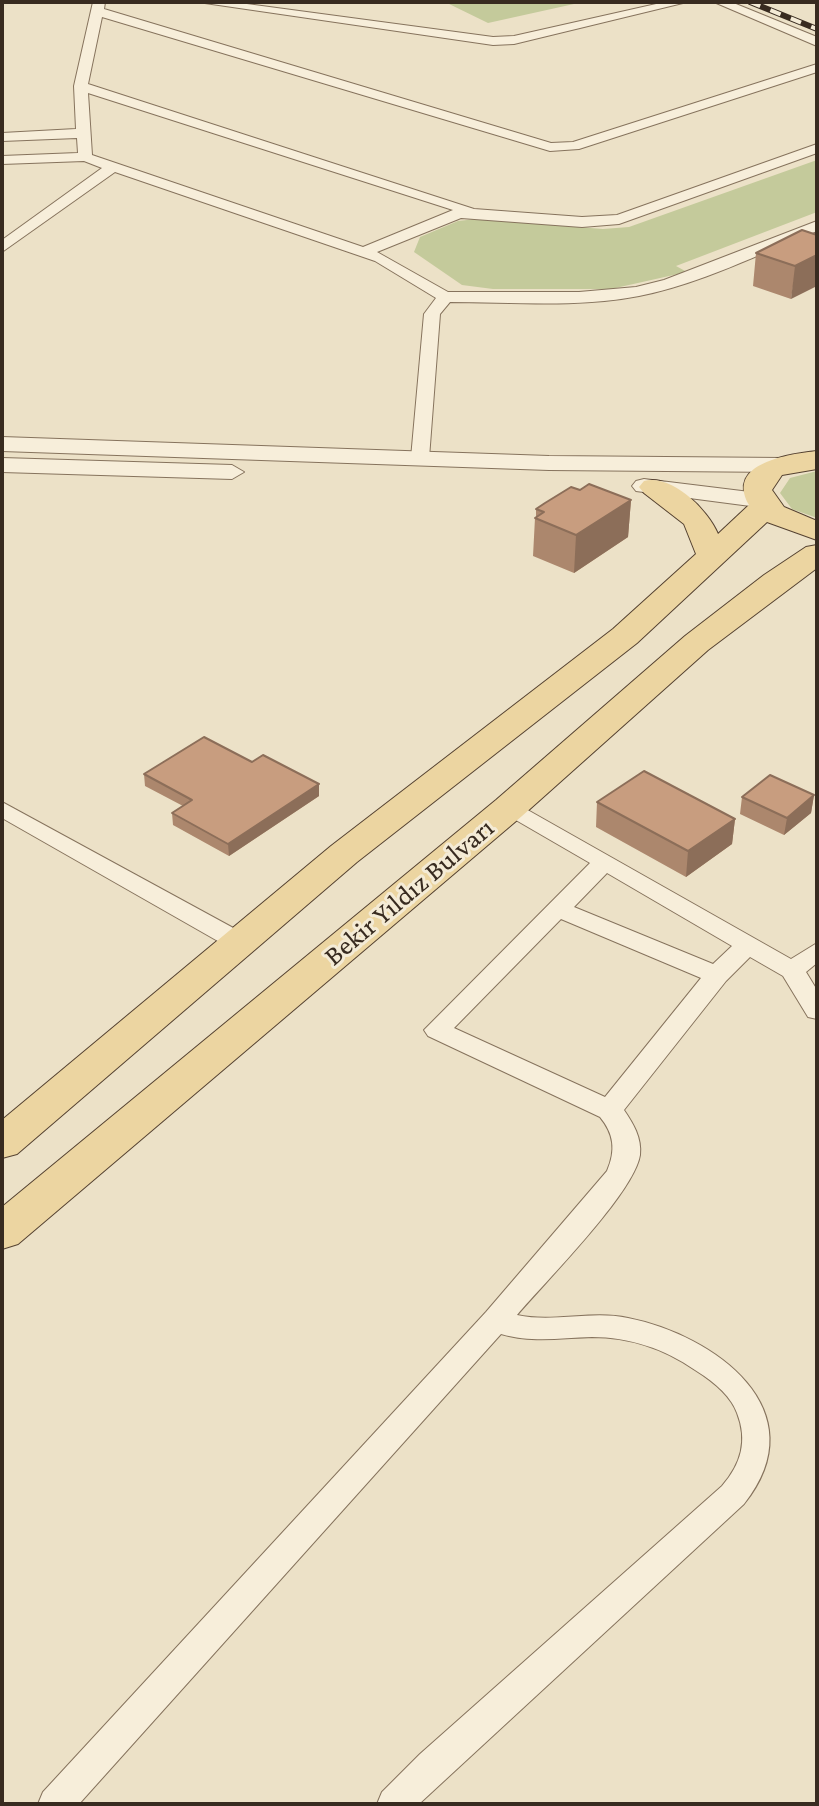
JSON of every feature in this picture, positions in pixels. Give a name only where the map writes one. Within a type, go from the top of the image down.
[{"type":"main road","points":[[807,460],[762,476],[756,491],[761,504],[785,522],[817,531]]},
{"type":"main road","points":[[654,487],[697,520],[712,556]]},
{"type":"main road","points":[[2,1143],[344,854],[625,636],[712,556],[761,504]]},
{"type":"main road","name":"Bekir Yıldız Bulvarı","points":[[2,1232],[510,807],[687,648],[764,588],[817,554]]},
{"type":"street","points":[[204,2],[459,39],[493,41],[514,40],[681,2]]},
{"type":"street","points":[[720,2],[817,42]]},
{"type":"street","points":[[85,157],[81,86],[98,7],[550,147],[574,146],[817,68]]},
{"type":"street","points":[[81,86],[473,212],[582,222],[619,219],[817,148]]},
{"type":"street","points":[[2,137],[83,133]]},
{"type":"street","points":[[2,160],[85,157],[381,258],[445,297],[579,297],[637,292],[670,283],[817,226]]},
{"type":"street","points":[[2,247],[113,167]]},
{"type":"street","points":[[363,252],[441,218],[473,212]]},
{"type":"street","points":[[420,458],[432,314],[445,297]]},
{"type":"street","points":[[2,444],[420,458],[807,460]]},
{"type":"street","points":[[2,465],[524,479],[654,487],[761,504]]},
{"type":"street","points":[[510,807],[792,970],[817,1011]]},
{"type":"street","points":[[2,809],[239,942]]},
{"type":"street","points":[[56,1804],[496,1320],[626,1165],[627,1136],[609,1110],[437,1030],[604,862]]},
{"type":"street","points":[[558,909],[717,975]]},
{"type":"street","points":[[609,1110],[717,975],[748,945]]},
{"type":"street","points":[[792,970],[817,951]]},
{"type":"street","points":[[395,1804],[432,1765],[733,1495],[745,1482],[758,1453],[753,1411],[740,1389],[718,1371],[661,1337],[602,1326],[528,1330],[496,1320]]},
{"type":"green space","points":[[445,2],[583,2],[488,23]]},
{"type":"green space","points":[[817,160],[817,212],[676,266],[687,272],[611,289],[493,289],[462,285],[414,252],[420,237],[458,221],[476,219],[603,229],[629,227]]},
{"type":"green space","points":[[817,471],[817,518],[792,509],[780,493],[790,478]]},
{"type":"building","points":[[802,230],[817,235],[817,255],[795,266],[756,253]]},
{"type":"building","points":[[589,484],[631,500],[576,535],[535,518],[544,512],[536,509],[545,503],[571,487],[580,490]]},
{"type":"building","points":[[204,737],[252,762],[263,755],[319,784],[228,844],[172,813],[192,800],[144,774]]},
{"type":"building","points":[[644,771],[735,819],[688,851],[597,802]]},
{"type":"building","points":[[770,775],[814,795],[787,818],[742,797]]},
{"type":"railway","points":[[750,2],[817,29]]}]
